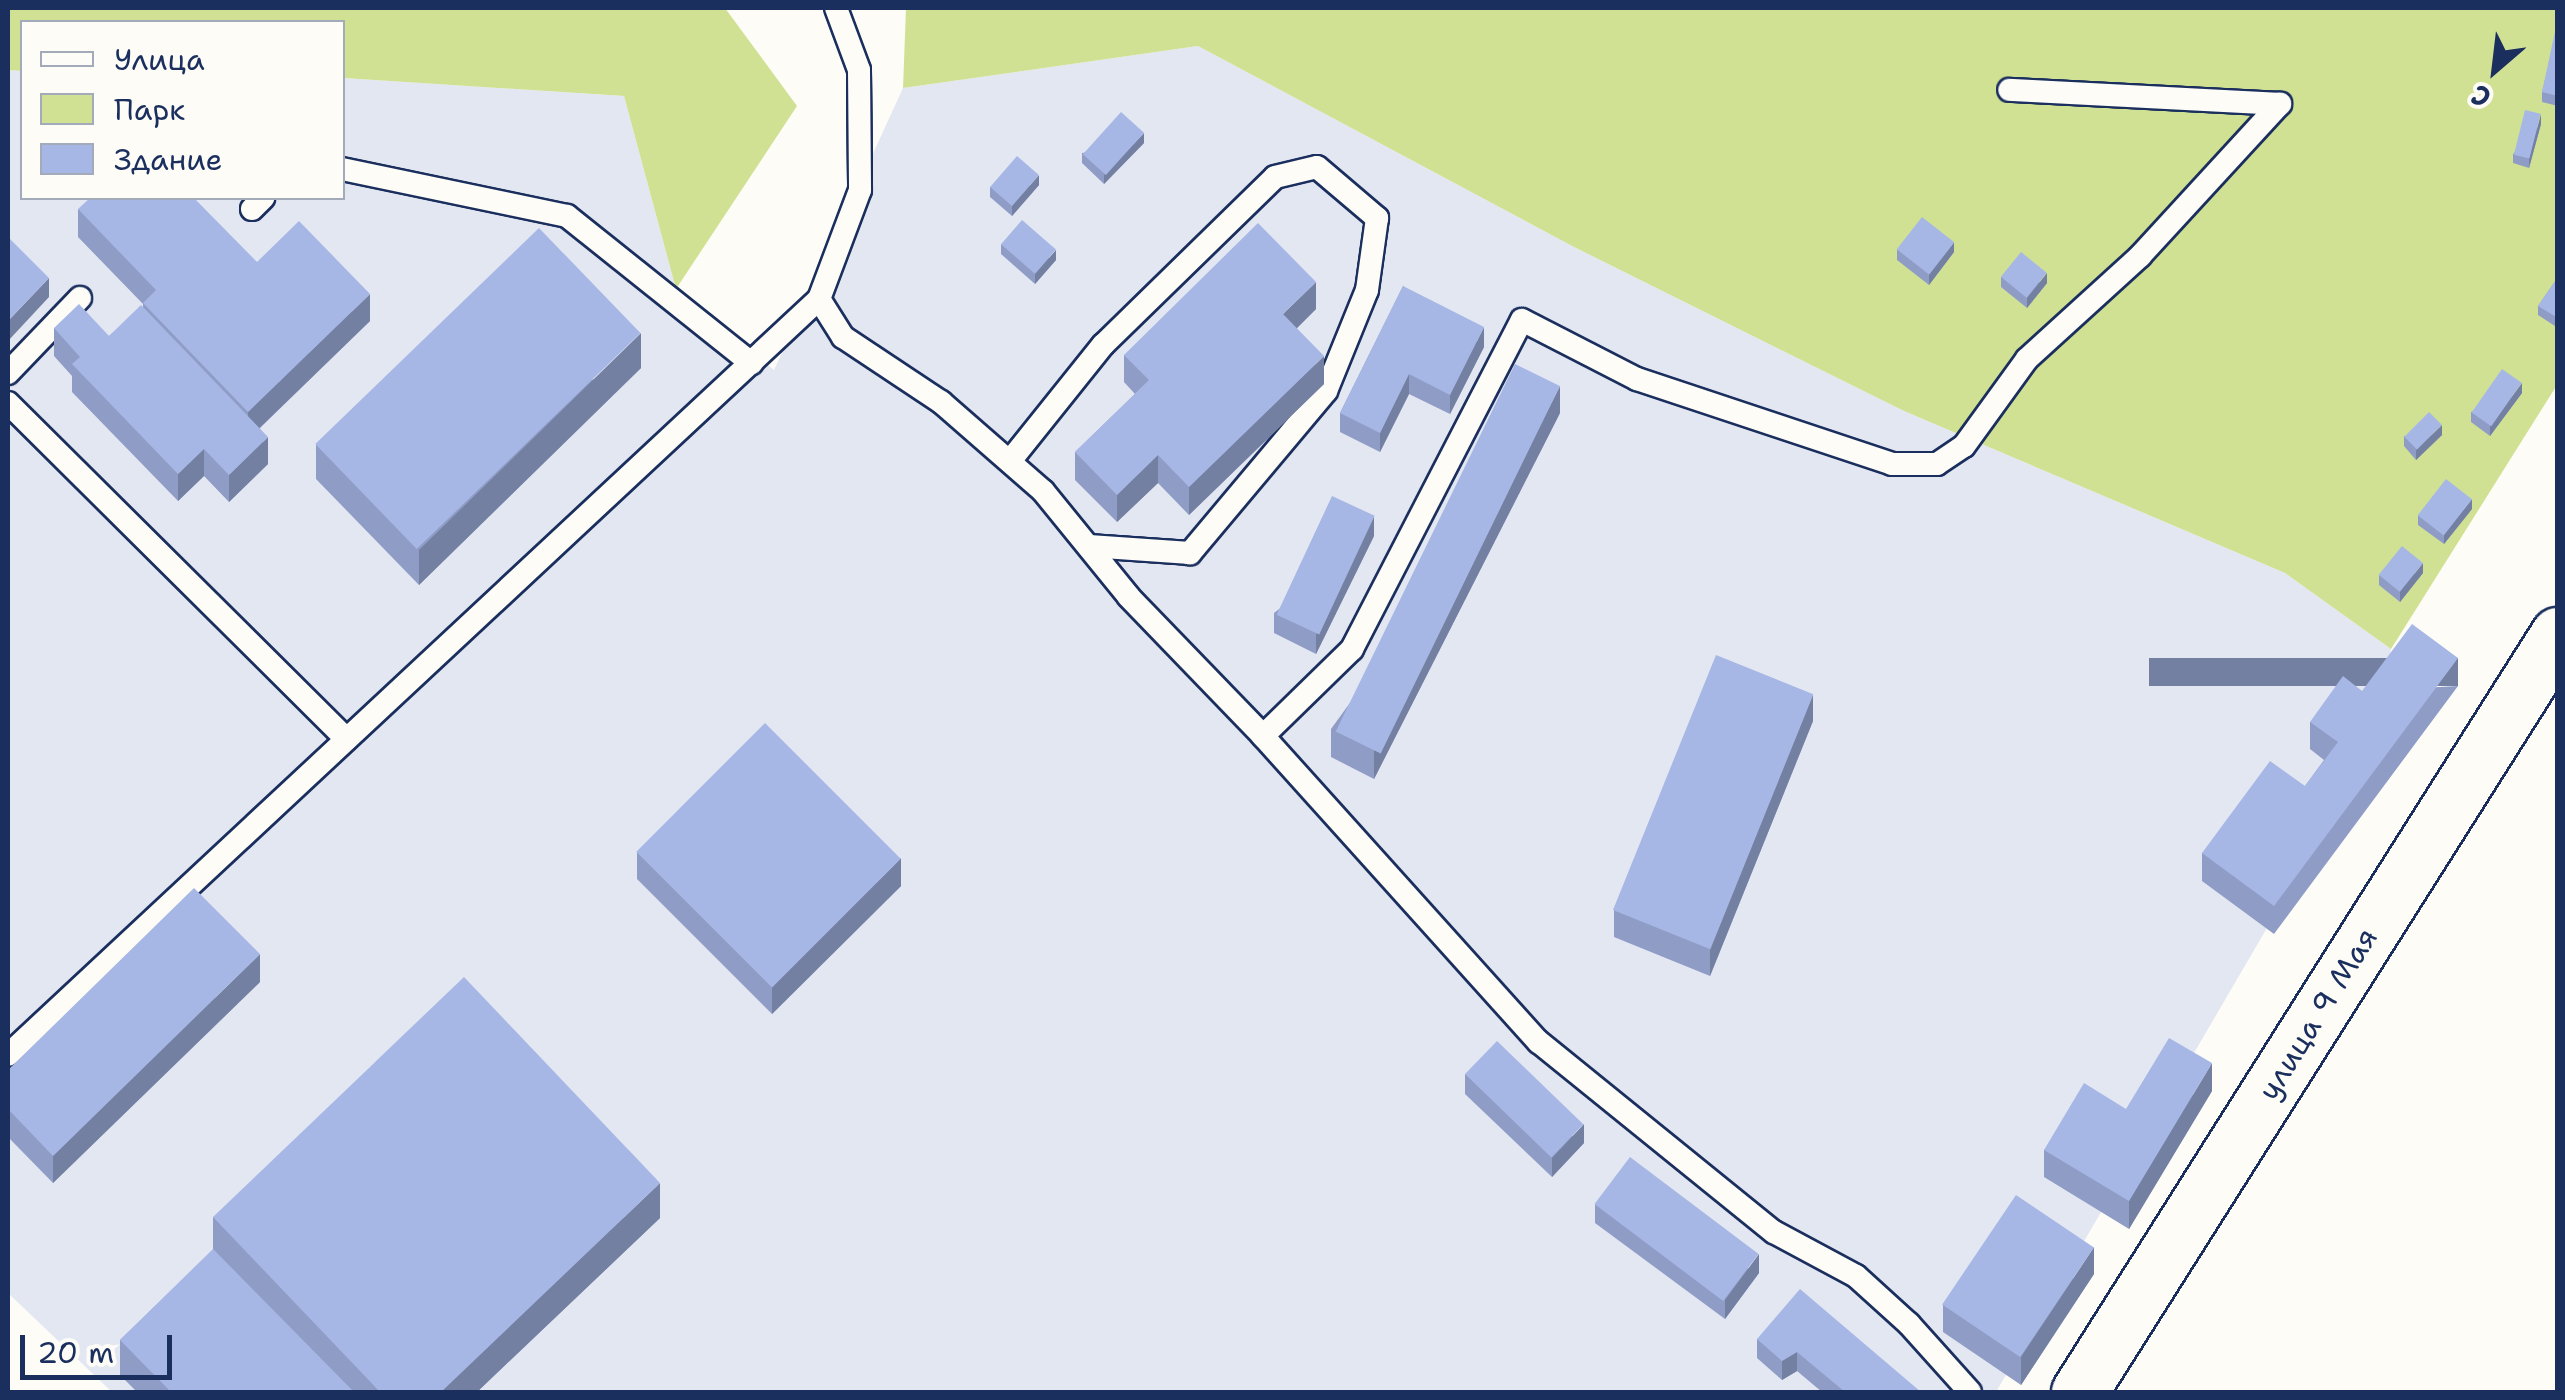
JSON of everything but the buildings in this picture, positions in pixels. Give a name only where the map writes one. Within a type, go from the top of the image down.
[{"type":"main road","name":"улица 9 Мая","points":[[2079,1392],[2558,635]]},
{"type":"lane","points":[[8,1055],[818,300],[860,190],[859,70],[836,8]]},
{"type":"lane","points":[[1263,736],[1352,649],[1522,320],[1637,379],[1892,464],[1937,464],[1964,446],[2027,359],[2140,256],[2280,104],[2009,90]]},
{"type":"lane","points":[[1010,461],[1103,345],[1275,177],[1318,167],[1377,218],[1367,290],[1326,391],[1190,553],[1089,546]]},
{"type":"lane","points":[[345,170],[567,216],[750,363]]},
{"type":"lane","points":[[8,373],[80,298]]},
{"type":"lane","points":[[818,300],[843,336],[940,402],[1044,491],[1129,597],[1263,736],[1539,1042],[1774,1232],[1856,1276],[1909,1324],[1970,1392]]},
{"type":"lane","points":[[8,403],[346,739]]},
{"type":"shaded area","points":[[1198,46],[1574,247],[1904,411],[2285,573],[2391,649],[2382,731],[1996,1392],[112,1392],[8,1293],[8,70],[20,71],[20,200],[345,200],[345,78],[624,96],[676,289],[774,370],[903,88]]},
{"type":"green space","points":[[8,8],[725,8],[797,106],[676,289],[624,96],[345,78],[345,20],[20,20],[20,71],[8,70]]},
{"type":"green space","points":[[906,8],[2557,8],[2557,385],[2391,649],[2285,573],[1904,411],[1574,247],[1198,46],[903,88]]}]
